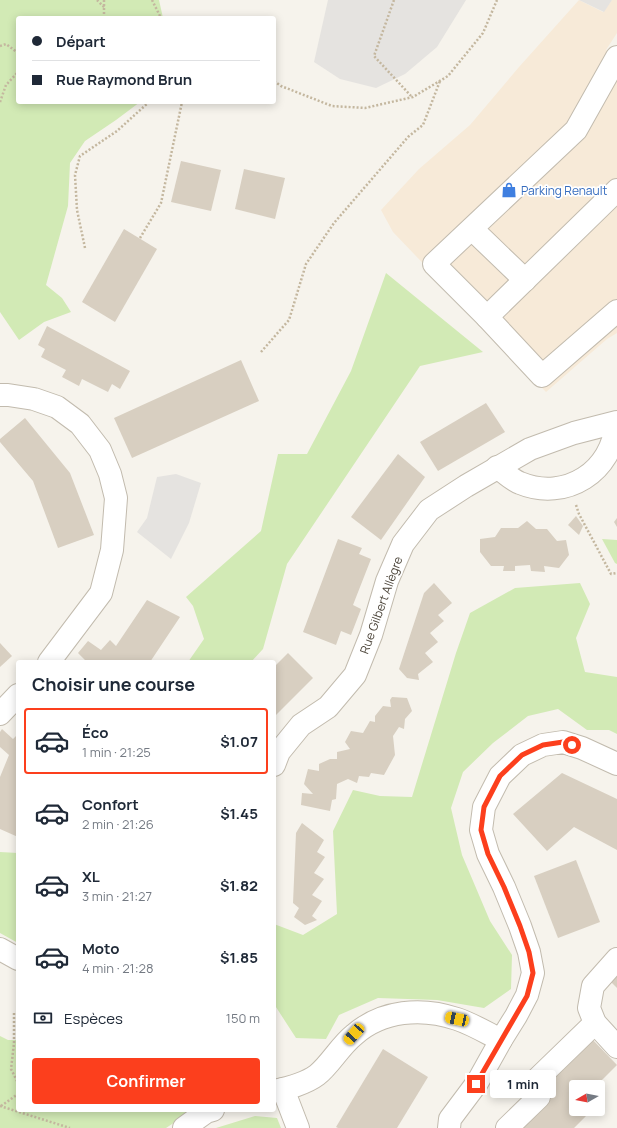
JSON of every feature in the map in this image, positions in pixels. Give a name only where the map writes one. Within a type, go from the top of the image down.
[{"type":"street","points":[[617,57],[576,130],[434,264],[487,317],[542,376],[617,311]]},
{"type":"street","points":[[487,317],[617,190]]},
{"type":"street","points":[[472,229],[524,280]]},
{"type":"street","points":[[0,395],[34,399],[57,407],[80,424],[100,450],[110,474],[116,498],[112,550],[100,593],[50,660]]},
{"type":"street","points":[[497,467],[519,483],[536,488],[550,489],[570,485],[588,476],[601,464],[611,448],[617,422]]},
{"type":"street","name":"Rue Gilbert Allègre","points":[[276,760],[279,752],[301,725],[328,707],[354,675],[371,634],[387,581],[403,544],[429,510],[497,467],[530,449],[574,433],[617,422]]},
{"type":"street","points":[[0,714],[16,697]]},
{"type":"street","points":[[449,1128],[450,1119],[476,1084],[527,996],[533,973],[529,952],[520,926],[504,887],[488,854],[481,830],[484,807],[500,776],[522,755],[543,745],[563,742],[582,748],[617,764]]},
{"type":"street","points":[[0,949],[16,958]]},
{"type":"street","points":[[617,959],[593,986],[589,1008],[595,1023],[617,1047]]},
{"type":"street","points":[[298,1128],[279,1090],[301,1083],[317,1075],[354,1034],[375,1020],[399,1012],[423,1011],[457,1019],[501,1040]]},
{"type":"street","points":[[507,1128],[539,1097],[530,1085],[595,1023]]},
{"type":"street","points":[[184,1128],[206,1112]]},
{"type":"path","points":[[97,0],[105,8]]},
{"type":"path","points":[[104,0],[104,16]]},
{"type":"path","points":[[152,0],[160,16]]},
{"type":"path","points":[[394,0],[374,56],[412,98]]},
{"type":"path","points":[[276,82],[332,106],[365,108],[412,98],[448,76],[483,33],[497,0]]},
{"type":"path","points":[[0,46],[6,44],[16,52]]},
{"type":"path","points":[[0,102],[6,85],[16,74]]},
{"type":"path","points":[[261,352],[289,320],[306,264],[334,223],[408,137],[423,125],[440,81]]},
{"type":"path","points":[[85,248],[77,210],[75,175],[80,156],[117,131],[147,104]]},
{"type":"path","points":[[140,238],[161,202],[182,104]]},
{"type":"path","points":[[570,485],[579,514],[611,574],[617,573]]},
{"type":"path","points":[[14,1013],[14,1043],[11,1069],[16,1079]]},
{"type":"path","points":[[0,1106],[16,1095]]},
{"type":"path","points":[[0,1106],[16,1111]]},
{"type":"path","points":[[19,1112],[70,1128]]},
{"type":"shaded area","points":[[328,0],[466,0],[437,47],[405,74],[376,88],[340,79],[314,62]]},
{"type":"shaded area","name":"Parking Renault","points":[[579,0],[603,12],[612,0],[617,0],[617,33],[606,50],[617,58],[617,333],[607,339],[546,392],[393,232],[381,210],[419,169],[470,125]]},
{"type":"shaded area","points":[[579,0],[612,0],[604,12]]},
{"type":"shaded area","points":[[176,474],[201,483],[189,523],[171,559],[137,532],[147,518],[157,477]]},
{"type":"green space","points":[[0,0],[159,0],[163,16],[16,16],[16,104],[137,104],[85,141],[70,163],[68,206],[46,285],[62,298],[71,312],[44,322],[19,340],[0,312]]},
{"type":"green space","points":[[386,273],[483,352],[420,366],[287,564],[263,649],[253,660],[189,660],[204,639],[193,606],[186,597],[261,531],[278,454],[307,454],[351,371]]},
{"type":"green space","points":[[602,539],[617,540],[617,564],[615,563]]},
{"type":"green space","points":[[580,583],[590,604],[576,638],[585,672],[617,677],[617,734],[609,730],[587,730],[558,709],[528,716],[493,743],[463,772],[451,808],[462,855],[490,921],[512,955],[511,989],[484,1008],[437,1000],[378,998],[339,1015],[326,1039],[296,1038],[276,1007],[276,925],[303,935],[337,914],[333,831],[353,790],[380,796],[412,797],[456,653],[470,613],[515,588]]},
{"type":"green space","points":[[0,852],[16,853],[16,942],[0,933]]},
{"type":"green space","points":[[0,1036],[8,1040],[16,1040],[16,1112],[190,1112],[166,1128],[0,1128]]},
{"type":"green space","points":[[255,1116],[277,1118],[281,1128],[216,1128]]},
{"type":"building","points":[[181,161],[221,170],[211,211],[171,202]]},
{"type":"building","points":[[244,169],[285,178],[275,219],[235,209]]},
{"type":"building","points":[[124,229],[157,249],[115,322],[82,302]]},
{"type":"building","points":[[47,326],[130,371],[120,389],[112,384],[108,392],[82,379],[79,386],[62,377],[66,370],[41,357],[45,349],[38,345]]},
{"type":"building","points":[[241,360],[259,401],[132,458],[114,418]]},
{"type":"building","points":[[486,403],[505,432],[438,471],[420,442]]},
{"type":"building","points":[[25,418],[70,473],[94,535],[58,548],[33,481],[0,442],[0,439]]},
{"type":"building","points":[[398,454],[425,477],[381,540],[351,517]]},
{"type":"building","points":[[576,516],[583,526],[579,535],[568,525]]},
{"type":"building","points":[[617,518],[617,527],[614,522]]},
{"type":"building","points":[[527,521],[536,529],[547,529],[557,541],[566,540],[569,555],[559,568],[544,566],[545,572],[531,571],[530,565],[515,566],[515,571],[503,571],[504,566],[491,566],[480,552],[480,539],[495,537],[501,528],[518,528]]},
{"type":"building","points":[[338,539],[362,548],[359,554],[371,559],[353,605],[361,609],[351,635],[341,631],[336,645],[303,632]]},
{"type":"building","points":[[434,583],[452,603],[438,615],[444,621],[430,633],[438,642],[425,653],[433,662],[418,674],[419,680],[407,678],[399,669],[424,593]]},
{"type":"building","points":[[147,600],[180,617],[151,660],[85,660],[78,653],[88,641],[101,650],[110,640],[116,646]]},
{"type":"building","points":[[0,643],[12,656],[0,667]]},
{"type":"building","points":[[288,653],[313,678],[276,715],[276,665]]},
{"type":"building","points":[[392,697],[407,698],[412,711],[405,719],[404,729],[399,727],[393,736],[395,755],[384,775],[371,773],[369,777],[359,776],[357,783],[348,779],[337,784],[336,799],[332,800],[330,811],[301,805],[302,793],[313,794],[304,784],[308,769],[319,771],[319,764],[330,759],[337,759],[337,752],[350,749],[345,742],[351,731],[363,733],[370,721],[375,722],[375,716],[383,706],[391,707],[390,700]]},
{"type":"building","points":[[2,729],[13,739],[16,736],[16,836],[0,829],[0,777],[9,755],[0,747],[0,732]]},
{"type":"building","points":[[562,773],[617,799],[617,850],[574,827],[547,851],[513,814]]},
{"type":"building","points":[[302,823],[324,840],[317,852],[325,857],[314,873],[324,879],[312,895],[322,901],[312,916],[317,920],[305,925],[294,917],[299,908],[293,903],[296,833]]},
{"type":"building","points":[[576,860],[600,922],[558,938],[534,876]]},
{"type":"building","points":[[617,972],[617,988],[609,980]]},
{"type":"building","points":[[590,1037],[617,1065],[602,1080],[569,1080],[569,1116],[586,1116],[574,1128],[522,1128],[551,1099],[539,1087]]},
{"type":"building","points":[[383,1049],[428,1077],[397,1128],[336,1127]]},
{"type":"place","name":"Parking Renault","points":[[509,190]]},
{"type":"route","points":[[476,1084],[527,996],[533,973],[529,952],[520,926],[504,887],[488,854],[481,830],[484,807],[500,776],[522,755],[543,745],[563,742],[572,745]]}]
